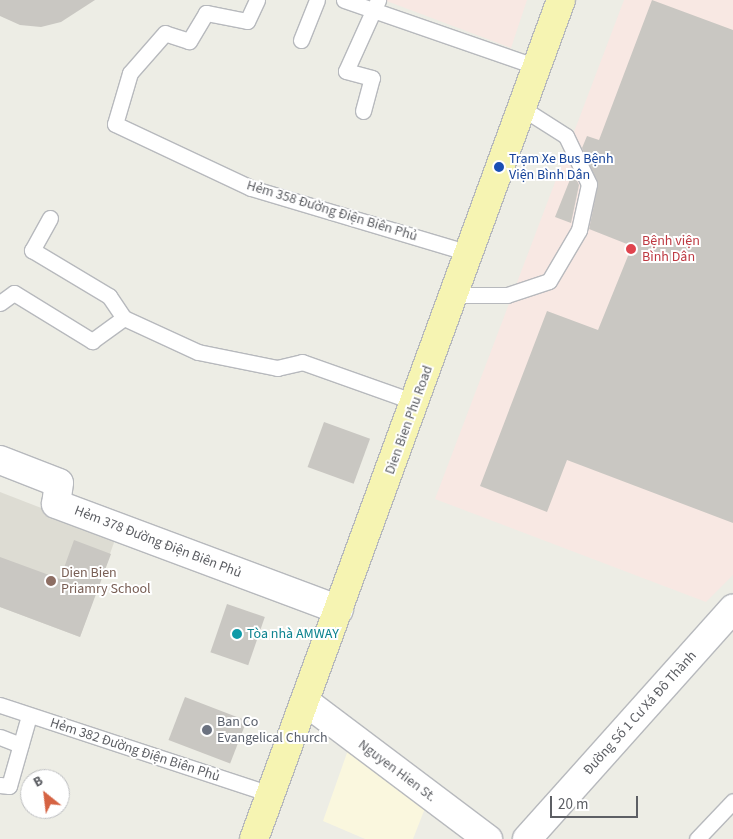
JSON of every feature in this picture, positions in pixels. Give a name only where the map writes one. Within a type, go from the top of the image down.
[{"type":"main road","name":"Dien Bien Phu Road","points":[[254,839],[306,702],[561,0]]},
{"type":"street","name":"Hẻm 378 Đường Điện Biên Phủ","points":[[0,460],[59,484],[56,504],[339,610]]},
{"type":"street","name":"Ðường Số 1 Cư Xá Đô Thành","points":[[527,839],[733,609]]},
{"type":"street","name":"Nguyen Hien St.","points":[[306,702],[488,839]]},
{"type":"lane","name":"Hẻm 358 Đường Điện Biên Phủ","points":[[257,0],[247,21],[206,14],[189,41],[165,32],[130,73],[115,124],[251,188],[470,253]]},
{"type":"lane","points":[[302,40],[317,0]]},
{"type":"lane","points":[[344,0],[377,5],[537,67]]},
{"type":"lane","points":[[363,111],[372,78],[346,72],[377,5]]},
{"type":"lane","points":[[454,295],[507,295],[549,280],[579,230],[589,184],[566,136],[522,108]]},
{"type":"lane","points":[[50,218],[32,250],[109,296],[124,318],[198,352],[276,368],[302,362],[415,402]]},
{"type":"lane","points":[[0,303],[14,293],[92,341],[124,318]]},
{"type":"lane","name":"Hẻm 382 Đường Điện Biên Phủ","points":[[0,705],[271,794]]},
{"type":"lane","points":[[0,785],[9,786],[29,716]]},
{"type":"lane","points":[[0,737],[21,745]]},
{"type":"lane","points":[[697,839],[733,801]]},
{"type":"shaded area","points":[[384,0],[527,0],[511,48]]},
{"type":"shaded area","name":"Bệnh viện Bình Dân","points":[[624,0],[733,0],[733,575],[706,602],[435,499]]},
{"type":"shaded area","name":"Dien Bien Priamry School","points":[[0,492],[116,537],[80,637],[0,607]]},
{"type":"shaded area","points":[[348,750],[429,798],[413,839],[365,839],[323,821]]},
{"type":"building","points":[[0,0],[95,0],[61,22],[41,27],[20,25],[0,16]]},
{"type":"building","name":"Bệnh viện Bình Dân","points":[[652,0],[733,30],[733,523],[567,460],[547,512],[480,486],[547,311],[598,330],[632,246],[589,229],[598,185],[582,148],[587,136],[599,140]]},
{"type":"building","points":[[573,172],[579,185],[571,223],[555,217]]},
{"type":"building","points":[[324,422],[370,439],[354,484],[308,467]]},
{"type":"building","points":[[74,540],[111,554],[80,637],[0,607],[0,557],[60,579]]},
{"type":"building","name":"Tòa nhà AMWAY","points":[[227,604],[265,617],[248,665],[210,652]]},
{"type":"building","name":"Ban Co Evangelical Church","points":[[185,697],[247,721],[230,764],[169,740]]},
{"type":"place","name":"Trạm Xe Bus Bệnh Viện Bình Dân","points":[[499,167]]},
{"type":"place","name":"Bệnh viện Bình Dân","points":[[631,249]]},
{"type":"place","name":"Dien Bien Priamry School","points":[[51,581]]},
{"type":"place","name":"Tòa nhà AMWAY","points":[[237,634]]},
{"type":"place","name":"Ban Co Evangelical Church","points":[[207,730]]}]
